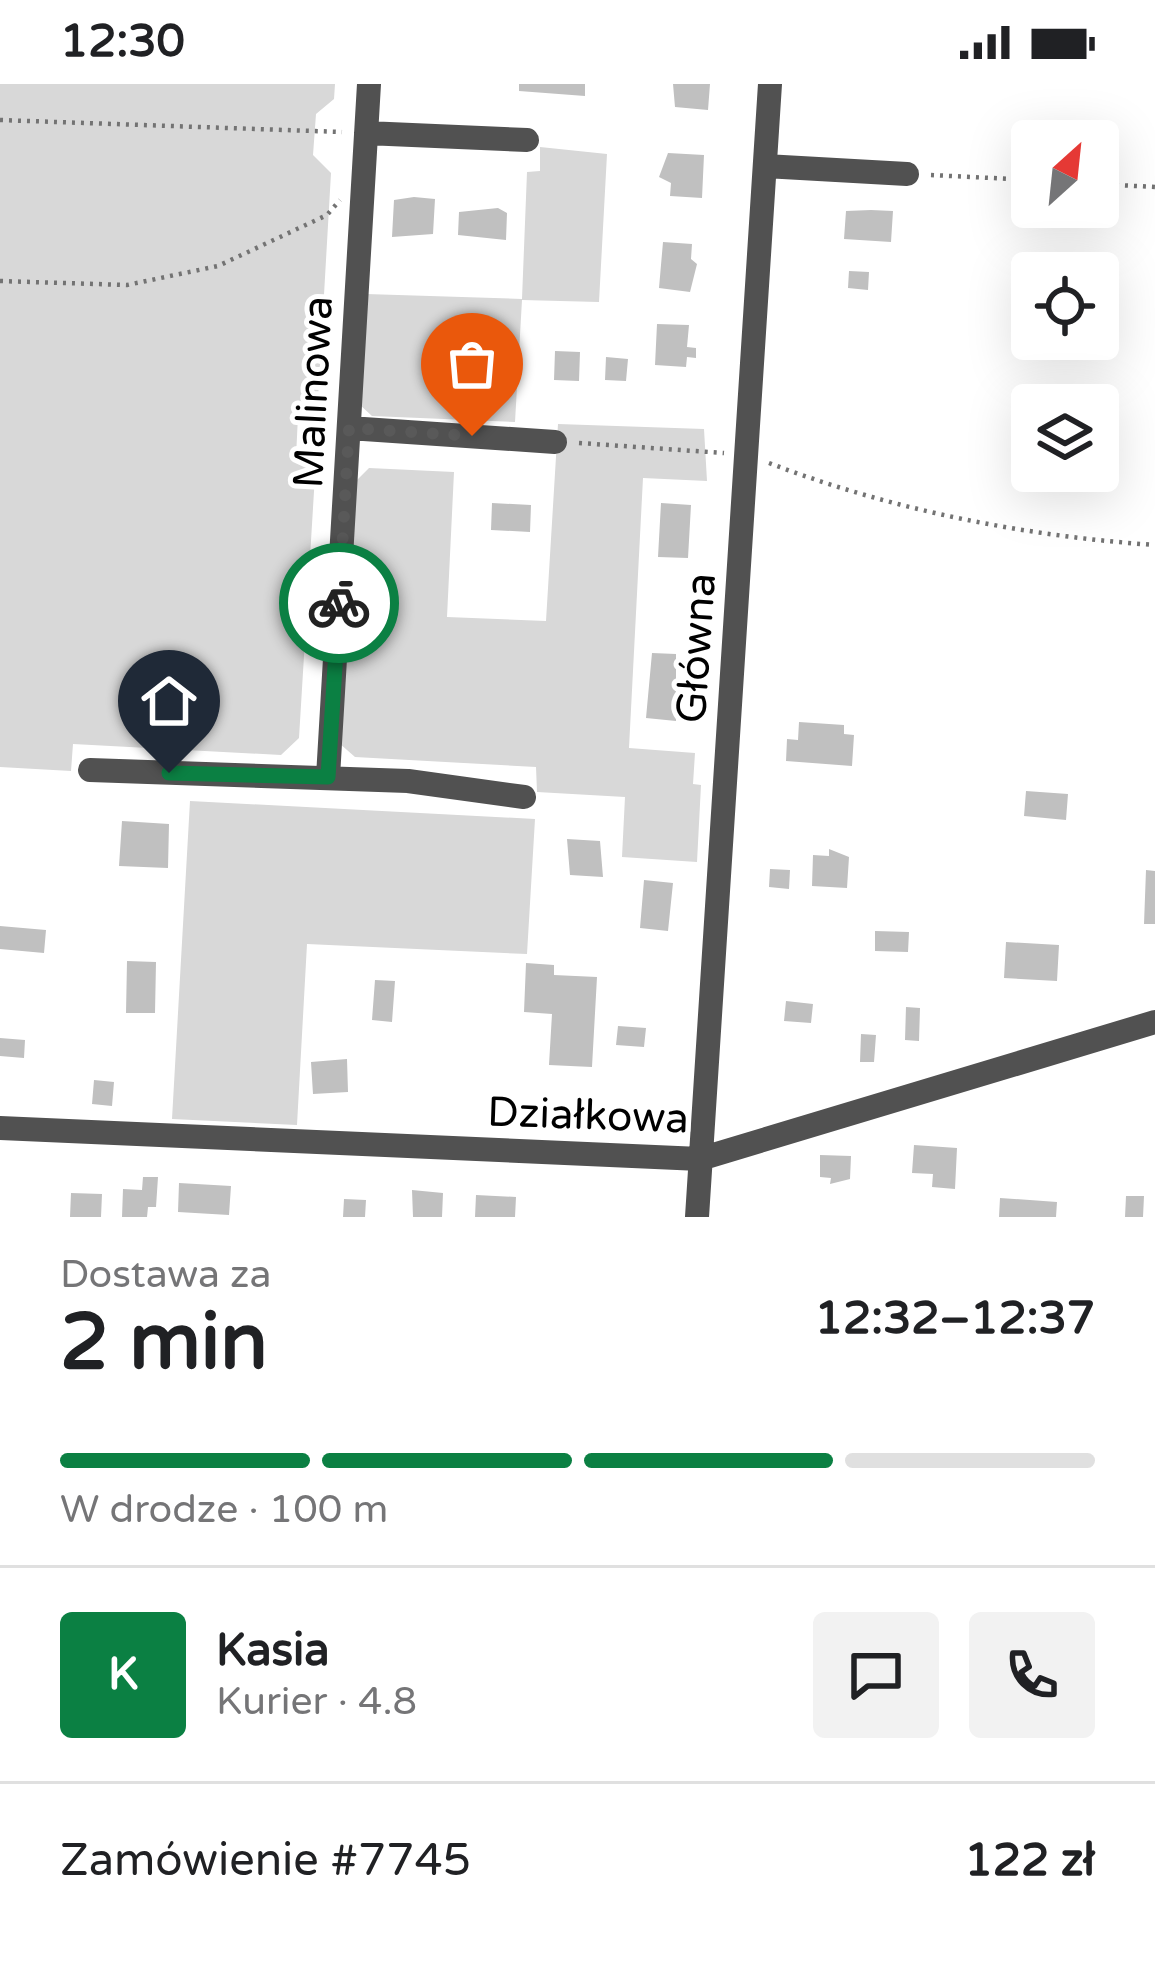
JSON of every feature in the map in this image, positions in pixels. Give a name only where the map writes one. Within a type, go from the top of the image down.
[{"type":"street","name":"Malinowa","points":[[328,777],[369,84]]},
{"type":"street","name":"Główna","points":[[697,1217],[770,84]]},
{"type":"street","points":[[366,133],[527,140]]},
{"type":"street","points":[[765,166],[908,174]]},
{"type":"street","points":[[349,428],[555,442]]},
{"type":"street","points":[[91,770],[328,777],[524,797]]},
{"type":"street","name":"Działkowa","points":[[0,1128],[700,1159],[1155,1022]]},
{"type":"path","points":[[0,120],[366,133]]},
{"type":"path","points":[[0,281],[128,285],[218,266],[327,215],[363,174]]},
{"type":"path","points":[[908,174],[1011,180]]},
{"type":"path","points":[[1119,185],[1155,187]]},
{"type":"path","points":[[555,442],[747,454],[852,494],[1080,540],[1155,545]]},
{"type":"shaded area","points":[[0,84],[335,84],[334,99],[316,114],[313,155],[331,173],[318,399],[298,416],[296,457],[315,475],[299,738],[281,755],[73,744],[71,771],[0,767]]},
{"type":"shaded area","points":[[540,147],[607,154],[599,302],[522,300],[515,422],[372,416],[359,404],[366,294],[522,299],[527,172],[540,171]]},
{"type":"shaded area","points":[[558,424],[704,429],[707,481],[643,478],[629,748],[695,753],[693,784],[701,785],[697,862],[622,857],[625,797],[537,792],[536,767],[355,757],[339,743],[354,483],[369,468],[454,472],[447,617],[546,621]]},
{"type":"shaded area","points":[[190,801],[535,819],[527,954],[307,944],[297,1125],[172,1119]]},
{"type":"building","points":[[519,84],[585,84],[585,96],[519,91]]},
{"type":"building","points":[[673,84],[710,84],[708,110],[675,107]]},
{"type":"building","points":[[668,153],[704,155],[702,198],[670,196],[671,183],[659,177]]},
{"type":"building","points":[[435,199],[433,234],[392,237],[394,200]]},
{"type":"building","points":[[498,208],[507,213],[506,240],[458,235],[459,212]]},
{"type":"building","points":[[846,211],[893,211],[891,242],[844,239]]},
{"type":"building","points":[[663,242],[692,244],[691,259],[697,264],[690,292],[659,288]]},
{"type":"building","points":[[849,271],[869,272],[868,290],[848,288]]},
{"type":"building","points":[[657,324],[689,325],[687,347],[696,348],[696,358],[687,357],[686,367],[655,365]]},
{"type":"building","points":[[555,351],[580,352],[579,381],[554,380]]},
{"type":"building","points":[[606,357],[628,359],[626,381],[605,380]]},
{"type":"building","points":[[492,503],[531,505],[530,532],[491,530]]},
{"type":"building","points":[[661,503],[691,505],[688,558],[658,557]]},
{"type":"building","points":[[652,653],[676,654],[676,721],[646,718]]},
{"type":"building","points":[[799,722],[844,725],[844,734],[854,735],[852,766],[786,761],[787,739],[798,740]]},
{"type":"building","points":[[1026,791],[1068,794],[1066,820],[1024,816]]},
{"type":"building","points":[[122,821],[169,824],[168,868],[119,866]]},
{"type":"building","points":[[567,839],[600,841],[603,877],[570,875]]},
{"type":"building","points":[[829,849],[849,857],[847,888],[812,886],[813,855],[829,856]]},
{"type":"building","points":[[770,869],[790,870],[789,889],[769,887]]},
{"type":"building","points":[[1146,870],[1155,871],[1155,924],[1144,924]]},
{"type":"building","points":[[644,880],[673,883],[668,931],[640,928]]},
{"type":"building","points":[[0,926],[46,930],[44,953],[0,949]]},
{"type":"building","points":[[875,931],[909,932],[908,952],[875,951]]},
{"type":"building","points":[[1006,942],[1059,945],[1057,981],[1004,978]]},
{"type":"building","points":[[127,961],[156,962],[155,1013],[126,1013]]},
{"type":"building","points":[[526,963],[554,965],[554,975],[597,977],[592,1067],[549,1065],[552,1014],[524,1012]]},
{"type":"building","points":[[375,980],[395,981],[392,1022],[372,1020]]},
{"type":"building","points":[[786,1001],[813,1004],[811,1023],[784,1021]]},
{"type":"building","points":[[906,1007],[920,1008],[919,1041],[905,1040]]},
{"type":"building","points":[[618,1026],[646,1028],[644,1047],[616,1045]]},
{"type":"building","points":[[861,1034],[876,1035],[874,1062],[860,1062]]},
{"type":"building","points":[[0,1038],[25,1040],[24,1058],[0,1056]]},
{"type":"building","points":[[347,1059],[348,1092],[313,1094],[311,1062]]},
{"type":"building","points":[[94,1080],[114,1082],[112,1106],[92,1104]]},
{"type":"building","points":[[914,1145],[957,1148],[955,1189],[932,1187],[933,1174],[912,1173]]},
{"type":"building","points":[[820,1155],[851,1156],[850,1179],[830,1184],[831,1178],[820,1177]]},
{"type":"building","points":[[143,1177],[158,1177],[156,1207],[148,1207],[147,1217],[122,1217],[123,1189],[142,1190]]},
{"type":"building","points":[[179,1183],[231,1186],[229,1215],[178,1212]]},
{"type":"building","points":[[412,1190],[443,1193],[442,1217],[413,1217]]},
{"type":"building","points":[[71,1193],[102,1194],[101,1217],[70,1217]]},
{"type":"building","points":[[476,1195],[516,1197],[515,1217],[475,1217]]},
{"type":"building","points":[[1126,1196],[1144,1196],[1143,1217],[1125,1217]]},
{"type":"building","points":[[1000,1198],[1057,1202],[1056,1217],[999,1217]]},
{"type":"building","points":[[344,1199],[366,1200],[365,1217],[343,1217]]},
{"type":"way so far","points":[[339,603],[349,428],[472,436]]},
{"type":"route","points":[[169,773],[328,777],[339,603]]}]
